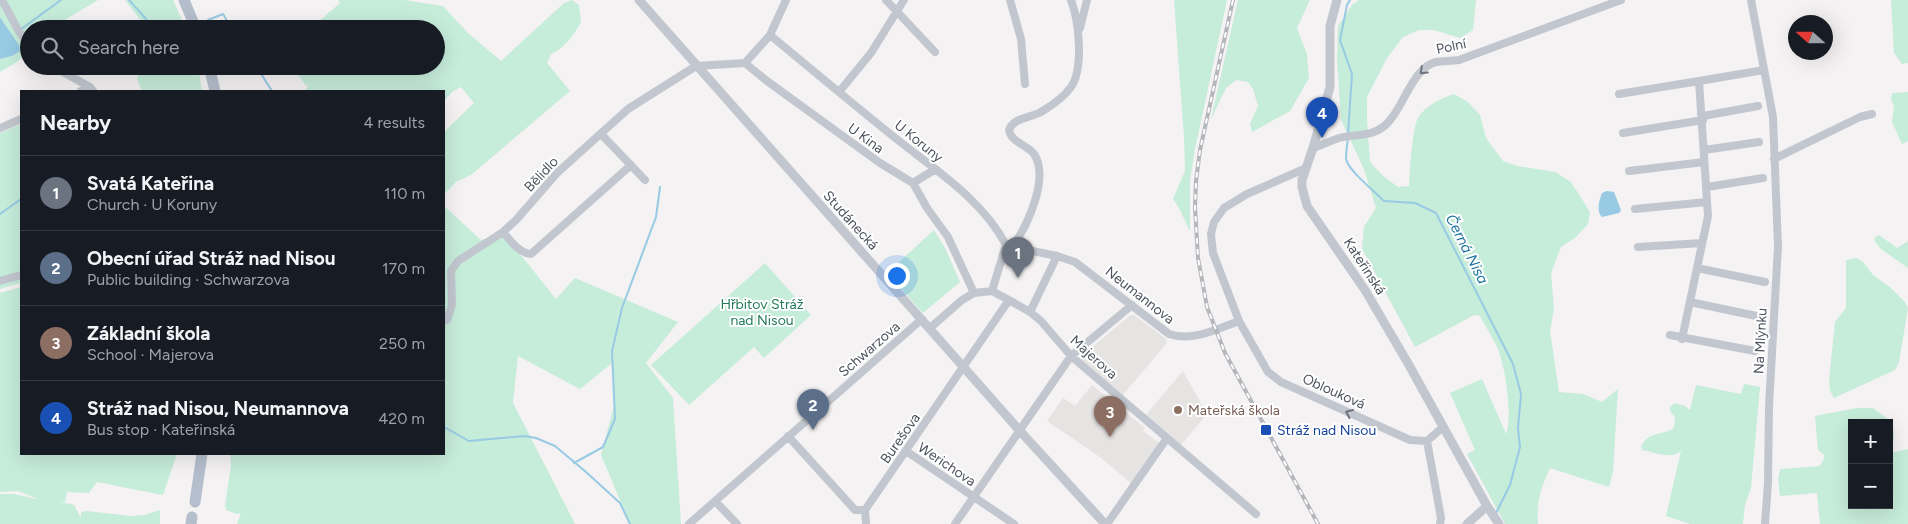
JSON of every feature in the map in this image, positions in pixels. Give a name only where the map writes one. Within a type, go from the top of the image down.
[{"type":"main road","points":[[184,0],[192,20]]},
{"type":"main road","points":[[211,75],[215,90]]},
{"type":"main road","points":[[194,502],[202,455]]},
{"type":"street","points":[[2,0],[20,33]]},
{"type":"street","name":"Studánecká","points":[[639,0],[1020,431],[1106,524]]},
{"type":"street","points":[[696,66],[745,63],[770,35],[786,0]]},
{"type":"street","points":[[886,0],[935,52]]},
{"type":"street","points":[[838,92],[871,53],[904,0]]},
{"type":"street","points":[[1010,0],[1021,39],[1025,84]]},
{"type":"street","points":[[1071,0],[1079,32]]},
{"type":"street","points":[[930,328],[962,300],[974,293],[992,291],[1009,246],[1028,222],[1038,190],[1039,174],[1033,154],[1011,137],[1009,134],[1010,127],[1015,122],[1042,111],[1070,88],[1075,79],[1079,32],[1087,0]]},
{"type":"street","name":"Kateřinská","points":[[1337,0],[1330,26],[1330,87],[1313,148],[1304,169],[1302,186],[1307,206],[1365,290],[1487,506]]},
{"type":"street","name":"Polní","points":[[1313,148],[1340,138],[1370,134],[1384,126],[1403,103],[1414,80],[1429,65],[1435,62],[1459,60],[1621,0]]},
{"type":"street","name":"Na Mlýnku","points":[[1751,0],[1773,117],[1778,246],[1768,406],[1768,482],[1765,524]]},
{"type":"street","name":"U Koruny","points":[[770,35],[934,170],[948,179],[981,210],[1009,246]]},
{"type":"street","name":"U Kina","points":[[745,63],[880,163],[914,183]]},
{"type":"street","name":"Bělidlo","points":[[445,321],[447,320],[452,306],[451,270],[458,261],[504,232],[557,173],[628,109],[696,66]]},
{"type":"street","points":[[1619,94],[1764,70]]},
{"type":"street","points":[[68,75],[92,89]]},
{"type":"street","points":[[1682,339],[1708,216],[1703,118],[1699,81]]},
{"type":"street","points":[[1623,133],[1758,106]]},
{"type":"street","points":[[1774,159],[1860,117],[1872,114]]},
{"type":"street","points":[[0,128],[20,119]]},
{"type":"street","points":[[601,134],[644,180]]},
{"type":"street","points":[[1704,150],[1759,142]]},
{"type":"street","points":[[1630,172],[1704,162]]},
{"type":"street","points":[[504,232],[525,254],[531,254],[631,165]]},
{"type":"street","points":[[1239,321],[1213,253],[1211,234],[1214,222],[1224,208],[1247,194],[1304,169]]},
{"type":"street","points":[[934,170],[914,183],[927,208],[948,237],[974,293]]},
{"type":"street","points":[[1707,187],[1763,178]]},
{"type":"street","points":[[1635,209],[1707,202]]},
{"type":"street","points":[[1638,247],[1702,243]]},
{"type":"street","name":"Neumannova","points":[[1009,246],[1058,256],[1075,262],[1132,304],[1158,326],[1174,336],[1203,335],[1239,321]]},
{"type":"street","points":[[1030,312],[1058,256]]},
{"type":"street","points":[[1697,268],[1765,282]]},
{"type":"street","points":[[0,282],[20,275]]},
{"type":"street","name":"Majerova","points":[[992,291],[1030,312],[1041,321],[1071,356],[1256,514]]},
{"type":"street","name":"Burešova","points":[[865,510],[1009,300]]},
{"type":"street","name":"Na Mlýnku","points":[[1690,302],[1761,317]]},
{"type":"street","name":"Werichova","points":[[955,524],[1071,356],[1132,304]]},
{"type":"street","name":"Schwarzova","points":[[688,524],[922,319]]},
{"type":"street","name":"Oblouková","points":[[1239,321],[1263,365],[1272,377],[1410,440],[1427,441]]},
{"type":"street","name":"Na Mlýnku","points":[[1670,336],[1755,351]]},
{"type":"street","points":[[1440,524],[1441,518],[1427,441],[1443,427]]},
{"type":"street","points":[[788,436],[855,510],[865,510],[866,524]]},
{"type":"street","points":[[1106,524],[1167,438]]},
{"type":"street","name":"Werichova","points":[[906,451],[1014,524]]},
{"type":"street","points":[[715,500],[737,524]]},
{"type":"street","points":[[1467,524],[1487,506],[1499,523]]},
{"type":"shaded area","points":[[1131,315],[1134,315],[1166,339],[1167,343],[1122,396],[1081,359],[1081,356]]},
{"type":"shaded area","name":"Mateřská škola","points":[[1183,371],[1207,414],[1181,445],[1145,416]]},
{"type":"shaded area","points":[[1092,385],[1145,428],[1143,431],[1159,443],[1132,484],[1100,457],[1047,421],[1063,398],[1075,406]]},
{"type":"green space","points":[[0,0],[98,0],[65,20],[20,20],[20,59],[0,72],[0,59],[12,56],[19,45],[0,17]]},
{"type":"green space","points":[[125,0],[173,0],[182,20],[140,20]]},
{"type":"green space","points":[[338,0],[404,0],[443,6],[468,33],[501,61],[564,3],[572,0],[579,5],[581,22],[569,41],[551,54],[547,63],[570,91],[471,175],[456,182],[445,193],[445,131],[474,103],[461,87],[453,91],[445,100],[445,90],[306,90],[309,84],[306,86],[298,75],[445,75],[445,20],[320,20],[340,3]]},
{"type":"green space","points":[[1174,0],[1227,0],[1190,180],[1190,231],[1173,199],[1185,171]]},
{"type":"green space","points":[[1238,0],[1310,0],[1297,28],[1307,54],[1309,78],[1290,111],[1252,132],[1250,124],[1258,106],[1253,89],[1248,82],[1236,80],[1226,88],[1211,119]]},
{"type":"green space","points":[[1359,0],[1476,0],[1473,30],[1460,38],[1434,30],[1419,30],[1403,37],[1387,58],[1367,97],[1370,162],[1383,176],[1398,187],[1409,186],[1413,140],[1418,118],[1434,103],[1454,94],[1468,102],[1480,115],[1486,138],[1503,161],[1517,166],[1555,172],[1571,182],[1590,212],[1588,224],[1576,237],[1561,247],[1551,273],[1554,309],[1550,331],[1559,392],[1583,394],[1602,402],[1618,389],[1613,471],[1609,487],[1550,468],[1540,495],[1538,524],[1505,524],[1467,454],[1475,450],[1450,393],[1482,379],[1506,434],[1509,416],[1503,365],[1497,347],[1480,316],[1474,315],[1415,347],[1362,249],[1364,227],[1376,208],[1364,169],[1341,120],[1337,60],[1338,26],[1352,5]]},
{"type":"green space","points":[[1891,0],[1908,0],[1908,63],[1902,64],[1894,53]]},
{"type":"green space","points":[[138,75],[199,75],[202,90],[142,90],[137,79]]},
{"type":"green space","points":[[1908,92],[1908,141],[1902,144],[1892,122],[1894,107],[1891,99],[1892,93]]},
{"type":"green space","points":[[20,124],[20,283],[0,289],[0,133]]},
{"type":"green space","points":[[445,207],[481,240],[504,234],[556,299],[575,278],[678,322],[646,363],[673,398],[681,524],[630,524],[601,455],[614,406],[612,363],[580,389],[518,356],[513,403],[575,524],[237,524],[241,513],[237,514],[226,510],[225,506],[231,465],[230,455],[445,455]]},
{"type":"green space","points":[[934,230],[945,248],[960,282],[923,313],[887,273]]},
{"type":"green space","points":[[1879,235],[1897,248],[1908,241],[1908,268],[1881,249],[1874,240]]},
{"type":"green space","points":[[1856,258],[1863,262],[1873,275],[1891,288],[1908,308],[1899,362],[1895,370],[1834,398],[1830,391],[1829,381],[1835,322],[1846,308],[1846,260]]},
{"type":"green space","name":"Hřbitov Stráž nad Nisou","points":[[765,263],[811,315],[764,358],[754,347],[689,405],[651,365]]},
{"type":"green space","points":[[20,287],[20,455],[177,455],[163,495],[97,482],[89,493],[67,492],[65,502],[60,502],[74,505],[81,518],[81,512],[86,511],[131,516],[144,515],[160,510],[160,524],[0,524],[0,494],[14,494],[40,500],[18,491],[0,492],[0,293]]},
{"type":"green space","points":[[1744,384],[1760,387],[1751,488],[1745,505],[1743,524],[1690,524],[1666,516],[1681,451],[1677,454],[1662,455],[1642,450],[1641,446],[1648,438],[1674,428],[1675,417],[1670,411],[1670,407],[1675,403],[1685,406],[1690,410],[1696,385],[1741,394]]},
{"type":"green space","points":[[1857,408],[1873,408],[1888,419],[1848,419],[1848,509],[1893,509],[1893,452],[1908,449],[1908,524],[1820,524],[1817,493],[1780,496],[1778,479],[1780,469],[1820,466],[1824,455],[1818,450],[1815,416]]},
{"type":"water","points":[[0,17],[19,45],[20,51],[12,56],[0,59]]},
{"type":"water","points":[[1607,191],[1614,192],[1621,210],[1619,213],[1602,217],[1599,212],[1599,203],[1602,193]]},
{"type":"waterway","points":[[34,20],[61,0]]},
{"type":"waterway","points":[[129,0],[147,20]]},
{"type":"waterway","name":"Černá Nisa","points":[[1348,134],[1352,74],[1340,40],[1347,5],[1350,0]]},
{"type":"waterway","points":[[208,20],[223,14],[227,20]]},
{"type":"waterway","points":[[262,75],[271,90]]},
{"type":"waterway","name":"Černá Nisa","points":[[1348,138],[1346,159],[1348,164],[1384,201],[1415,203],[1436,213],[1513,364],[1521,394],[1518,428],[1520,447],[1510,485],[1496,513]]},
{"type":"waterway","points":[[574,463],[603,447],[615,419],[612,351],[622,308],[656,217],[660,187]]},
{"type":"waterway","points":[[0,214],[20,200]]},
{"type":"waterway","points":[[445,428],[469,441],[524,436],[536,438],[555,446],[620,503],[630,524]]},
{"type":"railway","points":[[1233,0],[1200,150],[1195,207],[1198,258],[1207,307],[1225,353],[1318,524]]},
{"type":"place","name":"Stráž nad Nisou, Neumannova","points":[[1322,138]]},
{"type":"place","name":"Svatá Kateřina","points":[[1018,278]]},
{"type":"place","name":"Mateřská škola","points":[[1178,410]]},
{"type":"place","name":"Obecní úřad Stráž nad Nisou","points":[[813,430]]},
{"type":"place","name":"Stráž nad Nisou","points":[[1266,430]]},
{"type":"place","name":"Základní škola","points":[[1110,437]]}]
